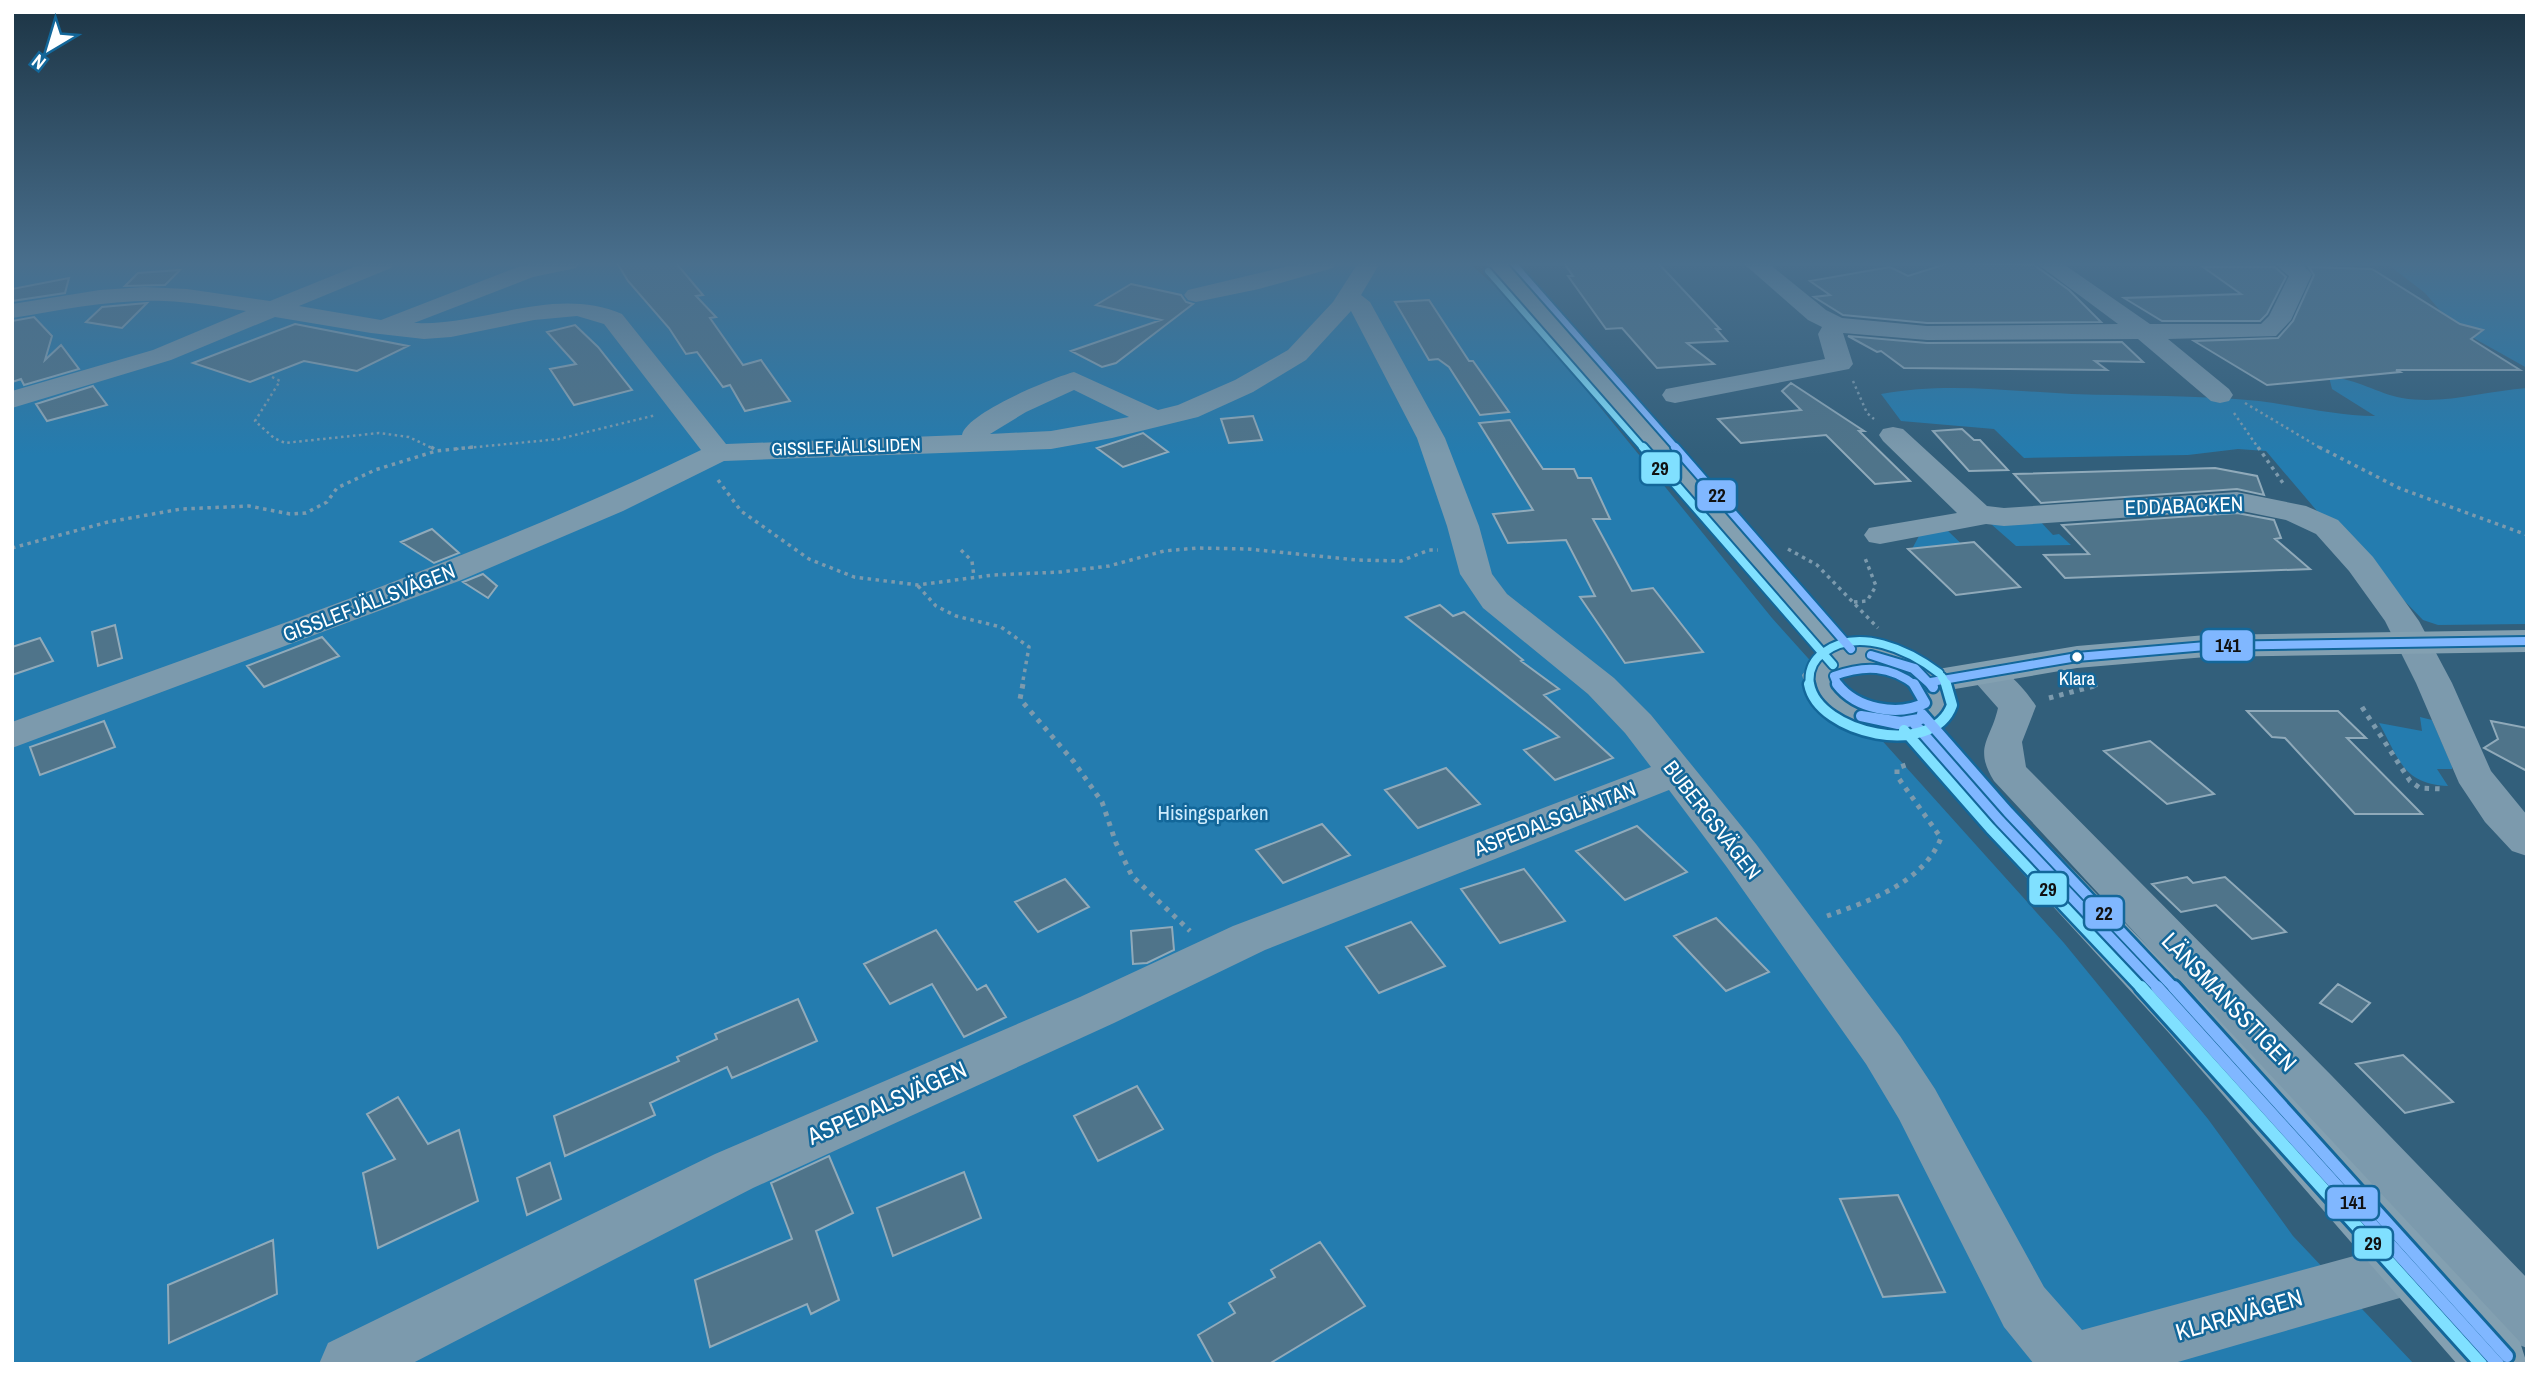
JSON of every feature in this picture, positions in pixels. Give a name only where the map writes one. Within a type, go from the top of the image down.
[{"type":"street","points":[[12,400],[142,362],[226,327]]},
{"type":"street","points":[[377,327],[405,331],[467,327]]},
{"type":"street","points":[[619,327],[681,408],[709,458]]},
{"type":"street","name":"GISSLEFJÄLLSLIDEN","points":[[709,458],[1051,440],[1156,420],[1217,399],[1281,365],[1324,327]]},
{"type":"street","name":"BUBERGSVÄGEN","points":[[1372,327],[1431,438],[1476,574],[1495,600],[1601,686],[1638,724],[1741,855],[1883,1050],[1917,1104],[2024,1307],[2069,1363]]},
{"type":"street","points":[[1556,327],[1772,580],[1842,657]]},
{"type":"street","points":[[1675,396],[1845,367],[1830,334],[1834,327]]},
{"type":"street","points":[[1858,327],[1892,332],[2267,331],[2271,327]]},
{"type":"street","points":[[2138,327],[2214,390]]},
{"type":"street","points":[[975,443],[977,429],[994,418],[1074,380],[1156,420]]},
{"type":"street","points":[[1893,435],[1978,514]]},
{"type":"street","name":"GISSLEFJÄLLSVÄGEN","points":[[12,736],[447,575],[612,505],[709,458]]},
{"type":"street","name":"EDDABACKEN","points":[[1880,535],[1974,519],[1978,514],[2004,517],[2237,501],[2295,513],[2327,527],[2361,564],[2402,621],[2413,642]]},
{"type":"street","points":[[2498,1364],[2187,1019],[1944,759],[1922,702],[1916,670],[1892,660],[1866,655],[1842,657],[1832,661],[1822,671],[1822,684],[1832,698],[1865,718],[1890,723],[1922,702],[1986,674],[2077,657],[2206,646],[2527,641]]},
{"type":"street","points":[[2413,642],[2434,682],[2464,756],[2483,791],[2527,841]]},
{"type":"street","name":"LÄNSMANSSTIGEN","points":[[1986,674],[2017,706],[2016,717],[2002,741],[2000,754],[2008,772],[2314,1091],[2527,1320]]},
{"type":"street","name":"ASPEDALSGLÄNTAN","points":[[1435,865],[1675,773]]},
{"type":"street","name":"ASPEDALSVÄGEN","points":[[349,1364],[734,1171],[1249,938],[1435,865]]},
{"type":"street","name":"KLARAVÄGEN","points":[[2069,1363],[2376,1277],[2411,1270]]},
{"type":"path","points":[[1845,367],[1867,413],[1893,435]]},
{"type":"path","points":[[272,377],[280,381],[255,421],[279,442],[300,443],[381,433],[407,435],[423,441],[436,451]]},
{"type":"path","points":[[2295,513],[2300,506],[2214,390],[2224,388],[2334,456],[2399,488],[2527,535]]},
{"type":"path","points":[[12,548],[83,528],[159,512],[265,507],[282,513],[299,514],[320,508],[332,499],[337,488],[375,470],[436,451],[559,439],[681,408]]},
{"type":"path","points":[[709,458],[713,472],[741,511],[809,559],[855,578],[918,585],[1109,566],[1164,551],[1197,548],[1248,549],[1357,560],[1401,561],[1429,550],[1469,552]]},
{"type":"path","points":[[1853,602],[1867,601],[1876,586],[1858,540],[1880,535]]},
{"type":"path","points":[[961,550],[972,561],[974,578]]},
{"type":"path","points":[[918,585],[936,606],[956,615],[1001,627],[1029,647],[1020,699],[1074,762],[1102,802],[1116,843],[1132,876],[1182,922],[1210,957]]},
{"type":"path","points":[[2362,707],[2410,781],[2420,788],[2483,791]]},
{"type":"path","points":[[1793,927],[1881,894],[1935,855],[1941,838],[1896,776],[1897,768],[1944,759]]},
{"type":"green space","name":"Hisingsparken","points":[[12,327],[1535,327],[1772,618],[2064,943],[2208,1119],[2293,1236],[2414,1364],[12,1364]]},
{"type":"green space","points":[[2454,327],[2527,327],[2527,368]]},
{"type":"green space","points":[[2329,377],[2349,380],[2393,396],[2418,400],[2449,399],[2527,388],[2527,624],[2438,625],[2423,620],[2317,511],[2266,451],[2238,449],[2188,455],[2024,458],[1994,429],[1901,421],[1881,394],[1953,388],[2213,398],[2375,416],[2332,389]]},
{"type":"green space","points":[[2038,519],[2053,535],[2059,534],[2071,545],[2016,546],[1991,524]]},
{"type":"green space","points":[[1947,530],[1975,557],[1912,549],[1920,534]]},
{"type":"green space","points":[[2420,717],[2432,720],[2452,766],[2452,769],[2437,769],[2448,786],[2433,784],[2411,774],[2397,758],[2379,723],[2422,731]]},
{"type":"building","points":[[12,327],[44,327],[52,336],[45,360],[61,345],[79,369],[24,385],[21,379],[12,382]]},
{"type":"building","points":[[287,327],[312,327],[408,346],[357,371],[304,361],[250,382],[193,363]]},
{"type":"building","points":[[577,327],[598,347],[632,390],[574,405],[550,369],[576,364],[547,332]]},
{"type":"building","points":[[716,327],[743,365],[761,360],[790,401],[745,411],[730,385],[723,387],[697,352],[686,354],[669,328]]},
{"type":"building","points":[[1140,327],[1163,327],[1116,363],[1102,367],[1071,351]]},
{"type":"building","points":[[1410,327],[1447,327],[1469,361],[1473,361],[1509,412],[1480,415],[1449,367],[1438,359],[1429,360]]},
{"type":"building","points":[[1605,327],[1718,327],[1720,329],[1716,329],[1727,341],[1687,343],[1714,364],[1657,368],[1622,328]]},
{"type":"building","points":[[2288,327],[2472,327],[2483,330],[2471,339],[2520,370],[2396,370],[2400,372],[2267,385],[2194,341],[2278,338]]},
{"type":"building","points":[[1848,336],[1927,343],[2122,342],[2143,362],[2095,361],[2107,370],[1904,368],[1881,351],[1877,352]]},
{"type":"building","points":[[1791,383],[1864,431],[1859,431],[1910,481],[1875,484],[1826,435],[1741,443],[1718,419],[1801,410],[1782,391]]},
{"type":"building","points":[[93,386],[107,405],[47,421],[36,404]]},
{"type":"building","points":[[1253,416],[1262,440],[1229,443],[1221,419]]},
{"type":"building","points":[[1510,420],[1543,469],[1574,469],[1578,478],[1591,478],[1610,519],[1593,519],[1632,591],[1653,588],[1703,652],[1625,663],[1580,597],[1595,596],[1566,540],[1508,543],[1493,514],[1533,510],[1479,423]]},
{"type":"building","points":[[1962,429],[1974,440],[1980,440],[2008,470],[1969,471],[1933,431]]},
{"type":"building","points":[[1143,433],[1168,452],[1123,467],[1097,448]]},
{"type":"building","points":[[2215,468],[2257,476],[2264,495],[2237,489],[2041,503],[2014,474]]},
{"type":"building","points":[[2237,513],[2274,520],[2281,538],[2275,539],[2310,569],[2065,578],[2044,555],[2089,554],[2062,525]]},
{"type":"building","points":[[432,529],[459,553],[434,563],[401,542]]},
{"type":"building","points":[[1974,542],[2020,587],[1956,595],[1908,549]]},
{"type":"building","points":[[483,574],[497,586],[488,598],[463,582]]},
{"type":"building","points":[[1440,605],[1453,616],[1464,612],[1523,660],[1521,661],[1559,689],[1544,695],[1613,758],[1555,780],[1524,750],[1559,737],[1406,617]]},
{"type":"building","points":[[115,625],[122,658],[98,666],[92,632]]},
{"type":"building","points":[[322,637],[339,656],[264,687],[247,666]]},
{"type":"building","points":[[40,638],[53,661],[12,675],[12,647]]},
{"type":"building","points":[[2247,711],[2338,711],[2366,738],[2347,738],[2422,814],[2355,814],[2285,738],[2272,737]]},
{"type":"building","points":[[104,721],[115,747],[40,775],[30,747]]},
{"type":"building","points":[[2491,721],[2527,728],[2527,771],[2484,748],[2498,739]]},
{"type":"building","points":[[2150,741],[2214,794],[2167,804],[2104,751]]},
{"type":"building","points":[[1446,768],[1480,804],[1418,828],[1385,790]]},
{"type":"building","points":[[1322,824],[1350,855],[1283,883],[1256,850]]},
{"type":"building","points":[[1637,826],[1687,872],[1625,900],[1576,851]]},
{"type":"building","points":[[1524,869],[1565,921],[1500,943],[1461,889]]},
{"type":"building","points":[[2187,877],[2193,883],[2225,877],[2286,932],[2252,939],[2216,905],[2181,912],[2152,884]]},
{"type":"building","points":[[1065,879],[1089,907],[1038,932],[1015,902]]},
{"type":"building","points":[[1716,918],[1769,972],[1726,991],[1674,936]]},
{"type":"building","points":[[1411,922],[1445,966],[1379,993],[1346,947]]},
{"type":"building","points":[[1172,927],[1174,950],[1147,963],[1133,964],[1131,931]]},
{"type":"building","points":[[936,930],[977,990],[986,985],[1006,1017],[964,1037],[932,984],[890,1004],[864,964]]},
{"type":"building","points":[[2338,984],[2370,1003],[2352,1022],[2320,1003]]},
{"type":"building","points":[[798,999],[817,1041],[732,1078],[727,1067],[650,1103],[655,1115],[565,1156],[554,1116],[679,1061],[677,1057],[717,1039],[715,1034]]},
{"type":"building","points":[[2403,1055],[2453,1102],[2405,1113],[2356,1064]]},
{"type":"building","points":[[1137,1086],[1163,1129],[1098,1161],[1074,1116]]},
{"type":"building","points":[[398,1097],[428,1144],[459,1130],[478,1201],[378,1248],[363,1173],[395,1159],[367,1114]]},
{"type":"building","points":[[829,1156],[853,1213],[816,1231],[839,1300],[811,1314],[807,1304],[710,1347],[695,1280],[792,1239],[771,1183]]},
{"type":"building","points":[[550,1163],[561,1199],[527,1215],[517,1178]]},
{"type":"building","points":[[964,1172],[981,1218],[893,1256],[877,1208]]},
{"type":"building","points":[[1898,1195],[1945,1292],[1883,1297],[1840,1199]]},
{"type":"building","points":[[273,1240],[277,1294],[169,1343],[168,1285]]},
{"type":"building","points":[[1320,1242],[1365,1306],[1269,1364],[1214,1364],[1198,1335],[1235,1313],[1229,1303],[1275,1277],[1271,1270]]},
{"type":"transit line","name":"29","points":[[1538,327],[1833,665]]},
{"type":"transit line","name":"22","points":[[1571,327],[1851,649]]},
{"type":"transit line","name":"29","points":[[1939,673],[1928,664],[1898,649],[1864,641],[1848,642],[1833,646],[1818,657],[1812,664],[1809,684],[1817,702],[1839,719],[1867,732],[1896,736],[1930,730],[1943,721],[1952,702],[1942,677]]},
{"type":"transit line","name":"141","points":[[1931,682],[2077,657],[2206,646],[2527,641]]},
{"type":"transit line","name":"141","points":[[1871,655],[1915,668],[1933,687]]},
{"type":"transit line","name":"141","points":[[1871,655],[1913,669],[1933,687]]},
{"type":"transit line","name":"22","points":[[1856,668],[1887,671],[1907,679],[1922,693],[1925,703],[1916,708],[1889,710],[1859,702],[1838,686],[1834,676],[1856,668]]},
{"type":"transit line","name":"22","points":[[1922,714],[2008,812],[2196,1011],[2507,1356]]},
{"type":"transit line","name":"141","points":[[1861,716],[1901,722],[1925,718]]},
{"type":"transit line","name":"141","points":[[1861,716],[1898,724],[1925,718]]},
{"type":"transit line","name":"141","points":[[1913,722],[1999,820],[2187,1019],[2498,1364]]},
{"type":"transit line","name":"29","points":[[1904,730],[1990,828],[2178,1027],[2481,1364]]},
{"type":"place","name":"Klara","points":[[2077,657]]}]
